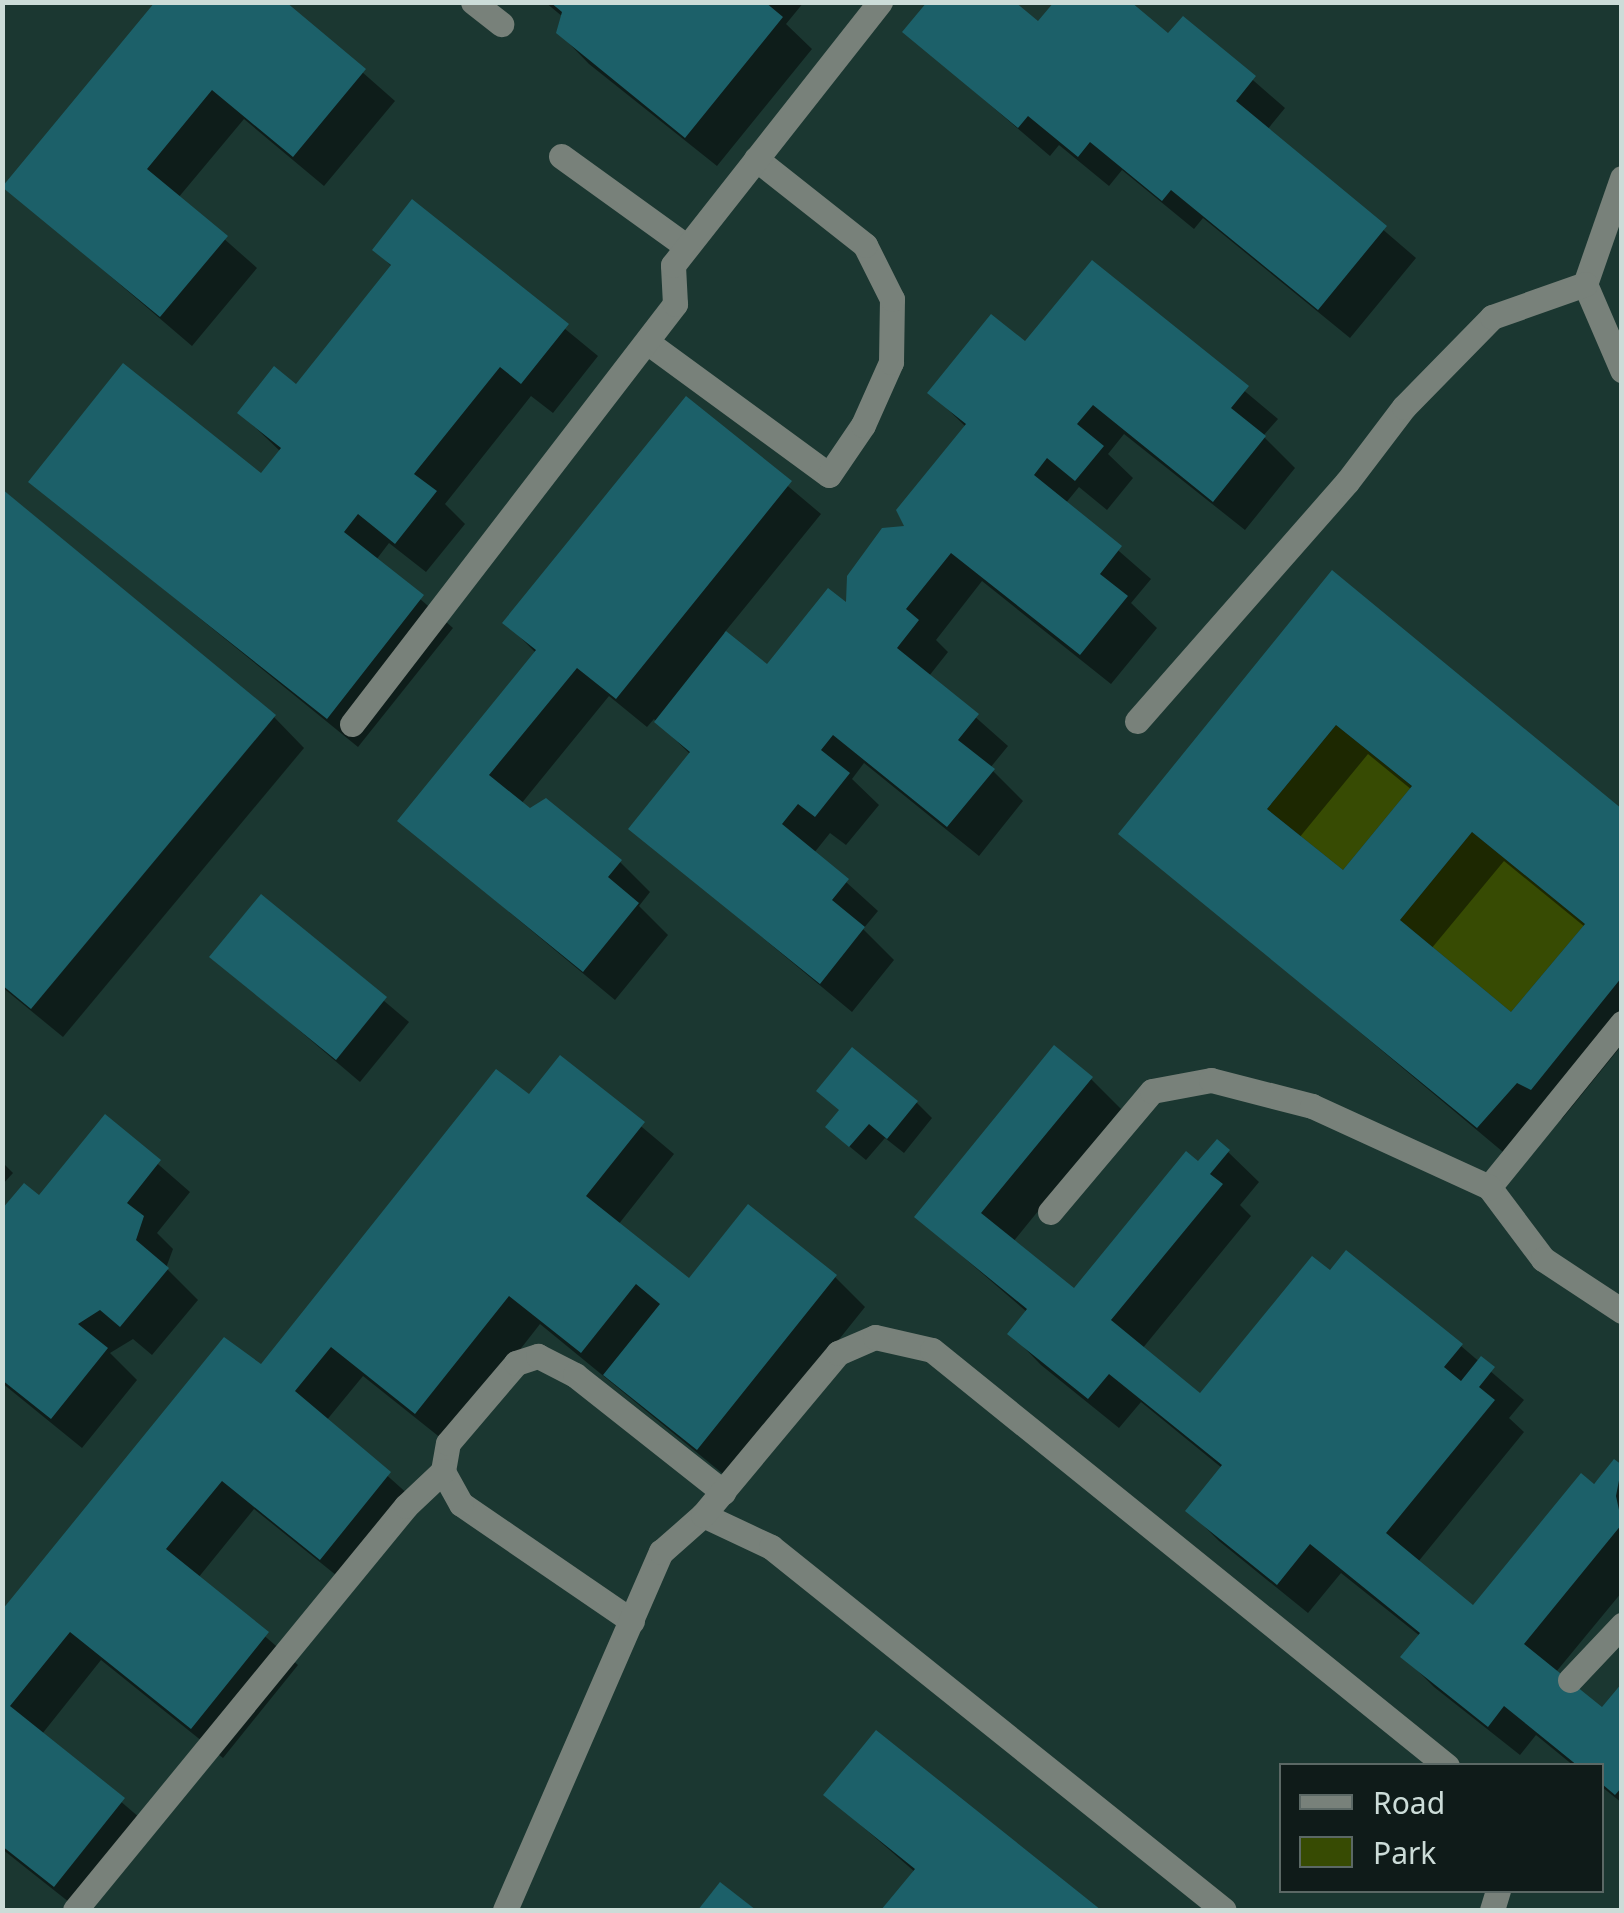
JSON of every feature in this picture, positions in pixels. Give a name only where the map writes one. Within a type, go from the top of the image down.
[{"type":"lane","points":[[473,2],[501,24]]},
{"type":"lane","points":[[352,724],[676,304],[673,264],[880,2]]},
{"type":"lane","points":[[560,156],[687,247]]},
{"type":"lane","points":[[647,342],[829,474],[863,425],[890,362],[892,300],[865,245],[756,159]]},
{"type":"lane","points":[[1622,178],[1585,284],[1622,370]]},
{"type":"lane","points":[[1137,721],[1347,482],[1404,407],[1492,317],[1585,284]]},
{"type":"lane","points":[[1490,1187],[1622,1023]]},
{"type":"lane","points":[[1050,1212],[1152,1091],[1211,1080],[1312,1106],[1490,1187],[1543,1259],[1622,1311]]},
{"type":"lane","points":[[505,1910],[661,1552],[703,1516],[838,1353],[876,1337],[932,1350],[1443,1763]]},
{"type":"lane","points":[[75,1910],[406,1506],[443,1471],[448,1443],[516,1363],[538,1356],[575,1375],[723,1492]]},
{"type":"lane","points":[[443,1471],[461,1504],[632,1622]]},
{"type":"lane","points":[[703,1516],[771,1547],[1224,1910]]},
{"type":"lane","points":[[1570,1680],[1622,1625]]},
{"type":"green space","points":[[1336,725],[1412,786],[1343,870],[1267,809]]},
{"type":"green space","points":[[1472,832],[1585,924],[1511,1012],[1400,920]]},
{"type":"building","points":[[155,2],[286,2],[366,69],[293,157],[212,90],[147,169],[228,236],[160,317],[2,187]]},
{"type":"building","points":[[550,2],[765,2],[783,17],[685,138],[556,33],[562,12]]},
{"type":"building","points":[[927,2],[1015,2],[1038,21],[1054,2],[1131,2],[1168,33],[1183,16],[1256,76],[1236,101],[1387,226],[1318,310],[1171,190],[1162,201],[1090,142],[1078,157],[1028,116],[1018,128],[902,32]]},
{"type":"building","points":[[412,199],[569,324],[521,384],[500,367],[414,474],[437,491],[395,544],[358,514],[344,532],[424,595],[327,719],[28,482],[123,363],[261,473],[281,448],[237,413],[274,366],[296,384],[391,265],[372,250]]},
{"type":"building","points":[[1092,260],[1249,386],[1231,408],[1266,436],[1213,502],[1093,405],[1077,424],[1104,446],[1075,481],[1047,458],[1034,475],[1122,546],[1100,574],[1128,596],[1080,655],[951,553],[906,609],[919,620],[897,648],[979,714],[958,740],[995,769],[947,827],[833,735],[821,750],[850,773],[815,817],[798,804],[782,824],[849,879],[832,900],[865,927],[820,984],[628,829],[690,752],[654,722],[726,631],[767,664],[828,588],[846,602],[847,576],[882,528],[904,526],[896,510],[966,424],[927,393],[991,314],[1025,341]]},
{"type":"building","points":[[686,396],[792,481],[616,699],[577,668],[489,775],[530,808],[546,798],[622,860],[608,877],[639,903],[583,972],[397,821],[536,650],[502,623]]},
{"type":"building","points":[[2,489],[276,715],[31,1009],[2,985]]},
{"type":"building","points":[[1332,570],[1622,809],[1622,977],[1531,1090],[1517,1083],[1477,1128],[1118,834]],"holes":[[[1336,725],[1412,786],[1343,870],[1267,809]],[[1472,832],[1585,924],[1511,1012],[1400,920]]]},
{"type":"building","points":[[261,894],[387,997],[336,1060],[209,957]]},
{"type":"building","points":[[1054,1045],[1093,1077],[981,1213],[1074,1288],[1186,1151],[1198,1161],[1217,1139],[1230,1150],[1210,1174],[1223,1184],[1111,1320],[1200,1393],[1312,1256],[1330,1270],[1346,1250],[1463,1344],[1444,1367],[1461,1381],[1481,1356],[1495,1367],[1479,1387],[1495,1400],[1386,1533],[1473,1605],[1581,1473],[1594,1484],[1614,1459],[1622,1465],[1616,1496],[1622,1524],[1524,1644],[1602,1707],[1622,1683],[1622,1787],[1615,1795],[1604,1786],[1604,1763],[1574,1763],[1504,1706],[1488,1727],[1400,1657],[1420,1633],[1310,1544],[1277,1585],[1185,1511],[1222,1465],[1109,1374],[1088,1399],[1007,1334],[1027,1309],[914,1217]]},
{"type":"building","points":[[852,1047],[918,1101],[887,1139],[869,1124],[849,1147],[825,1127],[839,1110],[816,1091]]},
{"type":"building","points":[[560,1055],[645,1122],[586,1196],[689,1278],[748,1204],[837,1275],[697,1450],[603,1375],[660,1304],[636,1284],[581,1353],[509,1296],[415,1414],[331,1347],[295,1391],[391,1472],[320,1560],[222,1481],[166,1549],[269,1632],[191,1729],[70,1632],[10,1706],[125,1798],[54,1887],[2,1846],[2,1610],[224,1337],[261,1364],[496,1069],[529,1094]]},
{"type":"building","points":[[105,1114],[161,1160],[127,1203],[144,1216],[136,1240],[169,1268],[120,1327],[100,1310],[78,1324],[108,1348],[51,1419],[2,1380],[2,1209],[24,1183],[39,1195]]},
{"type":"building","points":[[876,1730],[1101,1910],[881,1910],[915,1869],[823,1795]]},
{"type":"building","points":[[720,1882],[756,1910],[698,1910]]}]
